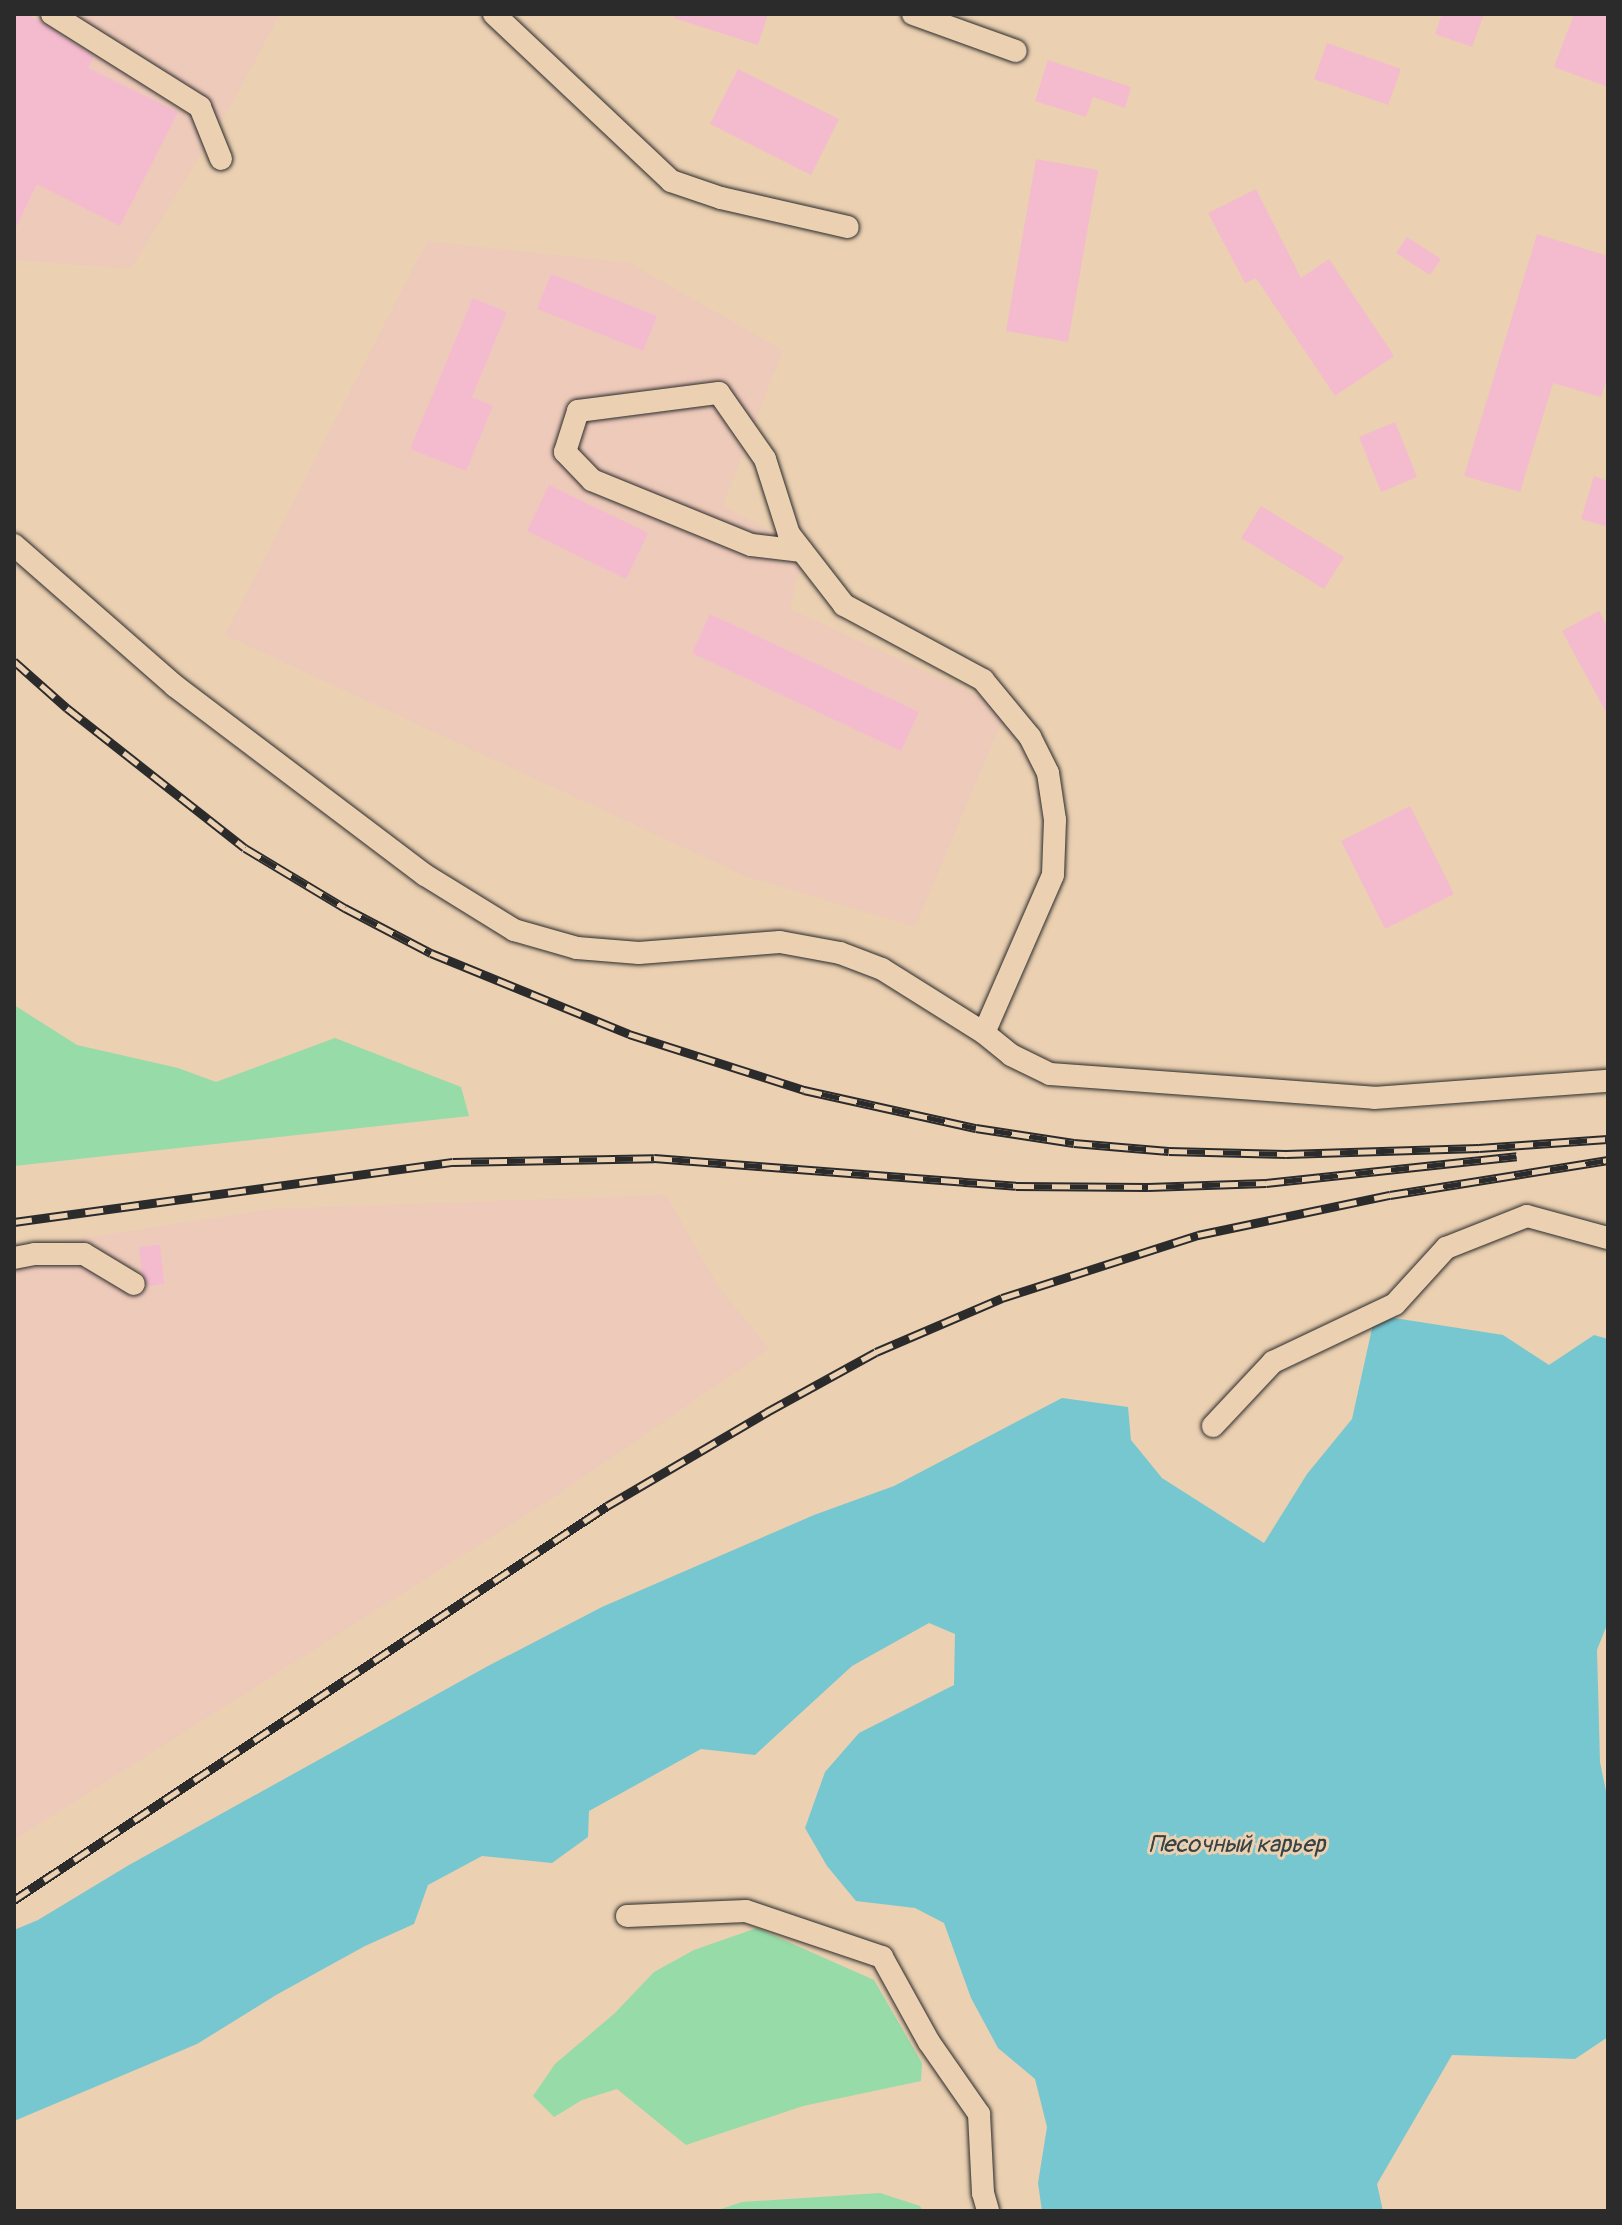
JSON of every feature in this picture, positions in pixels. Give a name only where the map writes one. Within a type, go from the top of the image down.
[{"type":"street","points":[[52,14],[200,107],[221,159]]},
{"type":"street","points":[[494,14],[671,181],[721,198],[848,227]]},
{"type":"street","points":[[913,14],[1016,51]]},
{"type":"street","points":[[802,551],[751,545],[592,480],[565,452],[578,411],[719,393],[765,459],[789,534],[844,605],[983,680],[1030,737],[1048,773],[1055,820],[1053,875],[984,1033]]},
{"type":"street","points":[[14,545],[187,695],[425,875],[514,930],[577,948],[639,953],[780,942],[840,953],[882,969],[984,1033],[1011,1055],[1050,1074],[1374,1098],[1608,1081]]},
{"type":"street","points":[[1213,1426],[1273,1362],[1395,1304],[1446,1248],[1527,1216],[1608,1238]]},
{"type":"street","points":[[14,1258],[35,1254],[84,1254],[134,1284]]},
{"type":"street","points":[[627,1916],[746,1911],[882,1957],[929,2042],[979,2114],[983,2193],[988,2211]]},
{"type":"shaded area","points":[[14,14],[280,14],[233,102],[131,269],[14,260]]},
{"type":"shaded area","points":[[427,241],[630,263],[783,350],[723,505],[804,550],[790,609],[1007,709],[915,927],[745,876],[225,635]]},
{"type":"shaded area","points":[[666,1195],[718,1286],[769,1349],[553,1498],[14,1840],[14,1249],[270,1209]]},
{"type":"green space","points":[[14,1005],[77,1045],[178,1068],[216,1082],[335,1038],[461,1087],[469,1116],[14,1166]]},
{"type":"green space","points":[[757,1928],[874,1980],[922,2063],[921,2081],[803,2106],[686,2145],[617,2089],[582,2100],[554,2117],[533,2096],[555,2064],[615,2013],[654,1972],[694,1950]]},
{"type":"green space","points":[[880,2193],[920,2206],[923,2211],[715,2211],[742,2202]]},
{"type":"water","name":"Песочный карьер","points":[[1375,1315],[1503,1335],[1549,1365],[1594,1335],[1608,1339],[1608,1622],[1597,1650],[1600,1762],[1608,1801],[1608,2037],[1575,2059],[1452,2055],[1377,2184],[1383,2211],[1042,2211],[1038,2183],[1047,2127],[1035,2079],[998,2048],[971,1998],[944,1923],[915,1908],[856,1901],[827,1866],[805,1828],[825,1772],[859,1733],[954,1685],[955,1634],[929,1623],[852,1666],[755,1755],[701,1749],[589,1811],[588,1837],[552,1863],[482,1856],[428,1885],[414,1924],[365,1946],[276,1995],[197,2044],[14,2121],[14,1930],[38,1920],[129,1865],[488,1666],[602,1607],[814,1515],[894,1486],[1062,1398],[1128,1407],[1131,1440],[1162,1478],[1264,1543],[1307,1474],[1352,1419]]},
{"type":"building","points":[[14,14],[25,14],[40,21],[94,57],[88,68],[178,112],[120,226],[37,184],[14,231]]},
{"type":"building","points":[[674,14],[768,14],[758,45],[674,18]]},
{"type":"building","points":[[1442,14],[1484,14],[1472,47],[1435,34]]},
{"type":"building","points":[[1574,14],[1608,14],[1608,87],[1554,67]]},
{"type":"building","points":[[1327,43],[1401,69],[1388,105],[1314,79]]},
{"type":"building","points":[[1048,60],[1131,87],[1125,108],[1093,97],[1086,117],[1035,101]]},
{"type":"building","points":[[738,69],[839,119],[811,175],[710,124]]},
{"type":"building","points":[[1036,159],[1098,170],[1068,342],[1006,331]]},
{"type":"building","points":[[1256,189],[1301,278],[1329,259],[1394,356],[1335,396],[1256,278],[1245,283],[1208,213]]},
{"type":"building","points":[[1537,234],[1608,256],[1608,374],[1601,397],[1553,383],[1520,492],[1464,476]]},
{"type":"building","points":[[1407,237],[1441,259],[1430,275],[1396,253]]},
{"type":"building","points":[[551,274],[657,316],[643,351],[537,309]]},
{"type":"building","points":[[473,298],[507,312],[472,397],[493,406],[466,471],[410,449]]},
{"type":"building","points":[[1395,422],[1417,477],[1381,492],[1359,437]]},
{"type":"building","points":[[1594,476],[1608,481],[1608,527],[1581,519]]},
{"type":"building","points":[[549,485],[648,533],[626,579],[527,531]]},
{"type":"building","points":[[1261,506],[1344,557],[1324,589],[1241,538]]},
{"type":"building","points":[[1599,611],[1608,628],[1608,716],[1562,631]]},
{"type":"building","points":[[710,614],[919,712],[901,751],[692,653]]},
{"type":"building","points":[[1410,806],[1454,894],[1385,929],[1341,841]]},
{"type":"building","points":[[160,1245],[164,1284],[148,1286],[142,1272],[139,1247]]},
{"type":"railway","points":[[14,661],[67,708],[245,848],[345,908],[431,953],[629,1034],[804,1090],[976,1128],[1074,1143],[1169,1151],[1286,1154],[1479,1148],[1608,1139]]},
{"type":"railway","points":[[14,1222],[453,1162],[654,1158],[1016,1186],[1148,1187],[1266,1183],[1517,1156]]},
{"type":"railway","points":[[14,1900],[607,1506],[876,1352],[1002,1298],[1198,1235],[1390,1195],[1608,1160]]}]
